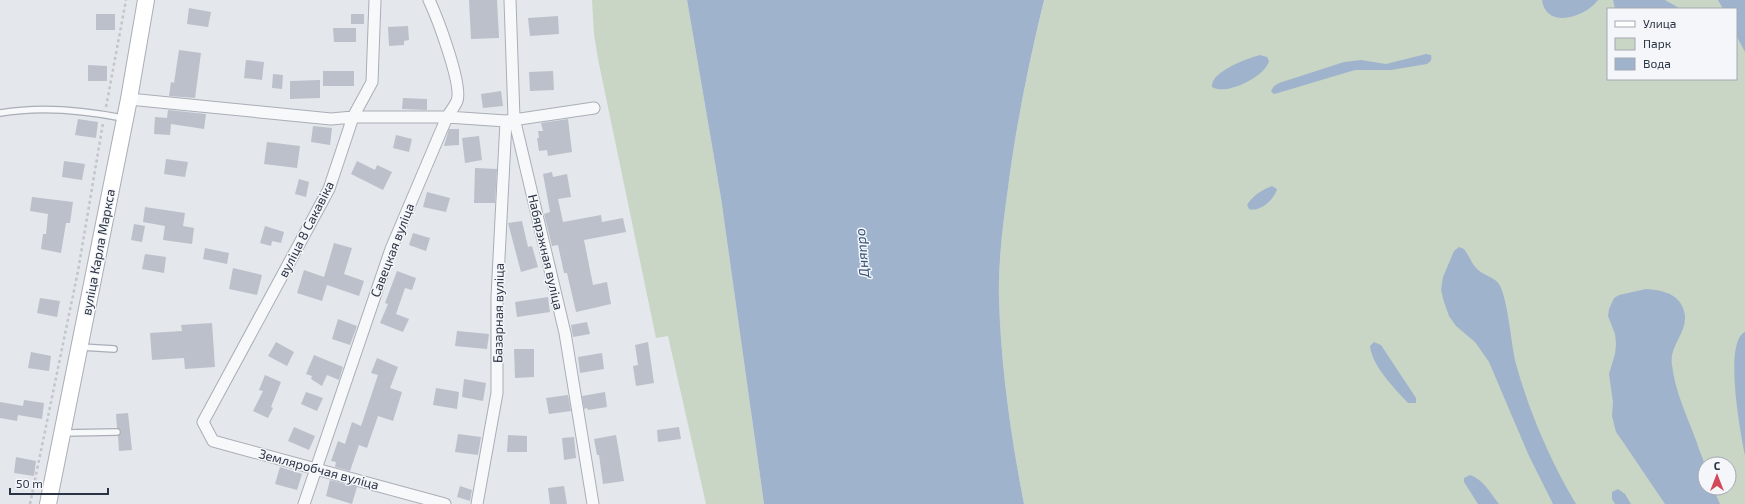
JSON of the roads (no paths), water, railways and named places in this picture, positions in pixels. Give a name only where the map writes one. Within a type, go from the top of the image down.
[{"type":"main road","name":"вуліца Карла Маркса","points":[[48,504],[129,99],[146,0]]},
{"type":"street","name":"вуліца 8 Сакавіка","points":[[203,422],[329,189],[353,117],[372,82],[376,0]]},
{"type":"street","name":"Савецкая вуліца","points":[[304,504],[390,249],[447,117],[457,100],[457,87],[441,26],[429,0]]},
{"type":"street","name":"Набярэжная вуліца","points":[[510,0],[510,119],[565,333],[593,504]]},
{"type":"street","points":[[129,99],[331,119],[353,117],[510,119],[594,108]]},
{"type":"street","name":"Базарная вуліца","points":[[477,504],[497,393],[497,297],[510,119]]},
{"type":"street","name":"Земляробчая вуліца","points":[[203,422],[213,441],[445,504]]},
{"type":"lane","points":[[0,113],[32,110],[85,111],[125,119]]},
{"type":"lane","points":[[79,347],[114,349]]},
{"type":"lane","points":[[62,433],[117,432]]},
{"type":"water","name":"Дняпро","points":[[687,0],[1044,0],[1028,70],[1011,164],[1004,215],[999,271],[1000,325],[1004,377],[1024,504],[764,504],[721,198]]},
{"type":"water","points":[[1542,0],[1598,0],[1585,11],[1567,18],[1558,18],[1551,15],[1545,9]]},
{"type":"water","points":[[1613,0],[1665,0],[1679,8],[1615,8]]},
{"type":"water","points":[[1718,0],[1745,0],[1745,52],[1737,37],[1737,8],[1722,8]]},
{"type":"water","points":[[1426,54],[1431,55],[1431,60],[1427,64],[1391,70],[1355,70],[1274,94],[1271,91],[1274,86],[1279,83],[1344,62],[1361,60],[1386,64]]},
{"type":"water","points":[[1260,55],[1267,57],[1269,61],[1266,67],[1253,79],[1235,87],[1226,89],[1212,87],[1213,81],[1223,71],[1239,62]]},
{"type":"water","points":[[1272,186],[1277,189],[1270,201],[1257,209],[1249,209],[1247,205],[1252,198],[1261,191]]},
{"type":"water","points":[[1459,247],[1464,249],[1477,269],[1499,284],[1505,300],[1516,364],[1534,419],[1549,454],[1576,504],[1553,504],[1529,456],[1489,362],[1475,342],[1456,326],[1449,316],[1441,290],[1443,277],[1454,251]]},
{"type":"water","points":[[1646,289],[1661,291],[1670,294],[1681,304],[1685,321],[1674,350],[1672,365],[1682,405],[1701,456],[1697,456],[1697,496],[1716,496],[1720,504],[1665,504],[1616,432],[1612,416],[1613,402],[1609,374],[1615,354],[1616,344],[1615,334],[1608,316],[1609,309],[1614,298],[1619,295]]},
{"type":"water","points":[[1745,332],[1745,456],[1737,410],[1734,370],[1735,353],[1739,339]]},
{"type":"water","points":[[1374,342],[1381,345],[1416,398],[1416,403],[1408,403],[1379,369],[1370,346]]},
{"type":"water","points":[[1470,475],[1483,483],[1499,504],[1478,504],[1464,482],[1464,478]]},
{"type":"water","points":[[1618,489],[1625,494],[1631,504],[1615,504],[1612,499],[1612,492]]}]
